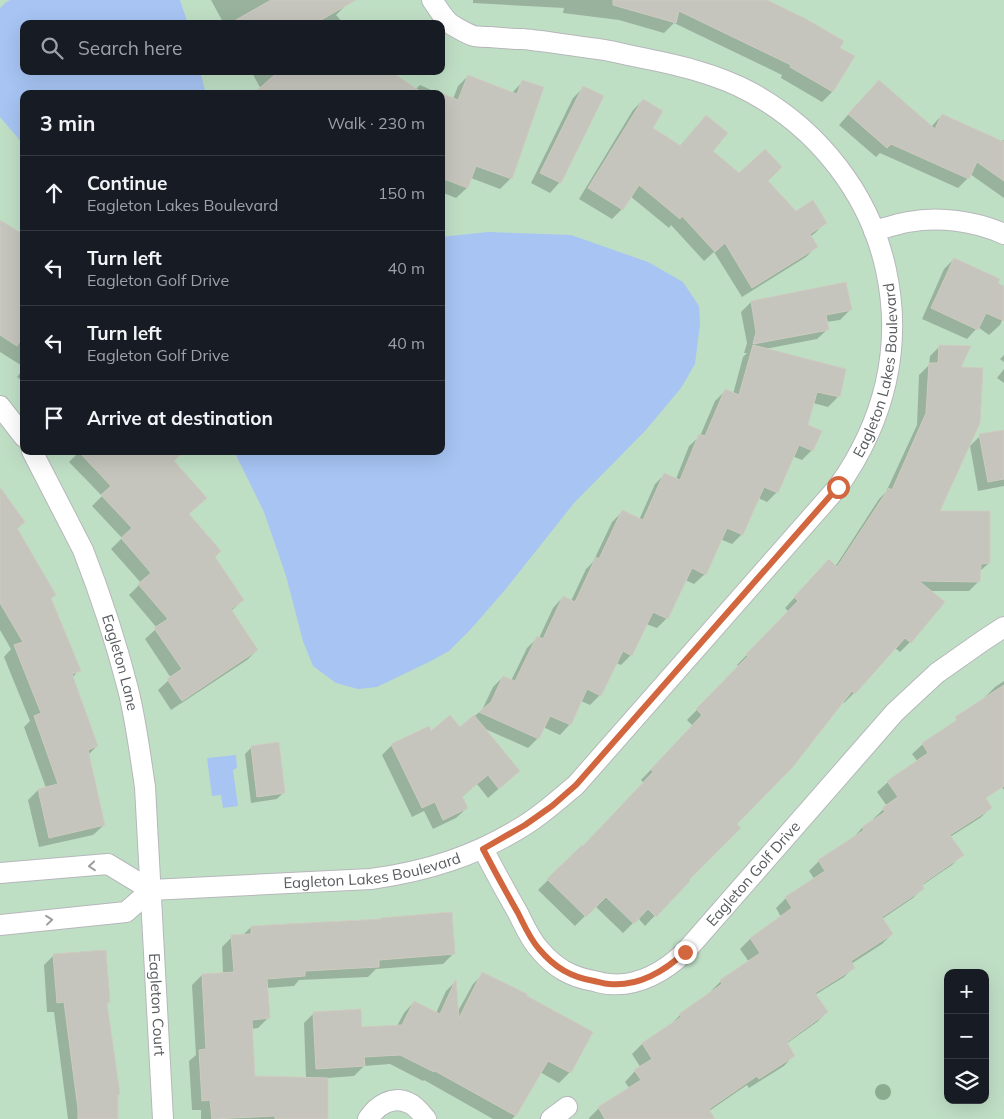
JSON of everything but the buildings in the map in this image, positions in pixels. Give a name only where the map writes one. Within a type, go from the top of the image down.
[{"type":"street","name":"Eagleton Lakes Boulevard","points":[[151,890],[371,879],[413,872],[450,862],[483,849],[525,825],[552,806],[576,785],[838,487],[849,472],[871,430],[884,394],[890,356],[892,319],[884,263],[874,231],[858,197],[837,165],[812,137],[783,113],[751,92],[716,77],[661,62],[594,48],[474,36],[450,24],[432,0]]},
{"type":"street","points":[[874,231],[927,219],[965,222],[1004,234]]},
{"type":"street","points":[[0,406],[20,432]]},
{"type":"street","name":"Eagleton Lane","points":[[34,455],[83,550],[111,627],[128,690],[145,787],[151,890]]},
{"type":"street","name":"Eagleton Golf Drive","points":[[483,849],[529,935],[550,961],[564,971],[580,978],[610,985],[627,984],[659,973],[685,952],[896,712],[937,673],[1004,628]]},
{"type":"street","points":[[0,873],[108,864],[151,890],[126,912],[0,925]]},
{"type":"street","name":"Eagleton Court","points":[[151,890],[163,1119]]},
{"type":"street","points":[[368,1119],[373,1111],[385,1103],[398,1100],[410,1103],[426,1119]]},
{"type":"street","points":[[551,1119],[567,1107]]},
{"type":"green space","points":[[0,0],[1004,0],[1004,1119],[0,1119]]},
{"type":"water","points":[[10,0],[180,0],[187,20],[20,20],[20,75],[201,75],[205,90],[20,90],[20,140],[0,117],[0,8]]},
{"type":"water","points":[[488,232],[571,235],[648,262],[683,282],[699,306],[700,324],[695,364],[681,388],[645,431],[574,503],[505,590],[449,651],[377,687],[358,689],[336,683],[313,666],[303,641],[286,576],[264,512],[236,455],[445,455],[445,237]]},
{"type":"water","points":[[236,755],[237,768],[233,770],[238,806],[223,808],[221,795],[212,796],[207,758]]},
{"type":"route","points":[[685,952],[659,973],[627,984],[610,985],[580,978],[564,971],[550,961],[529,935],[483,849],[525,825],[552,806],[576,785],[838,487]]}]
